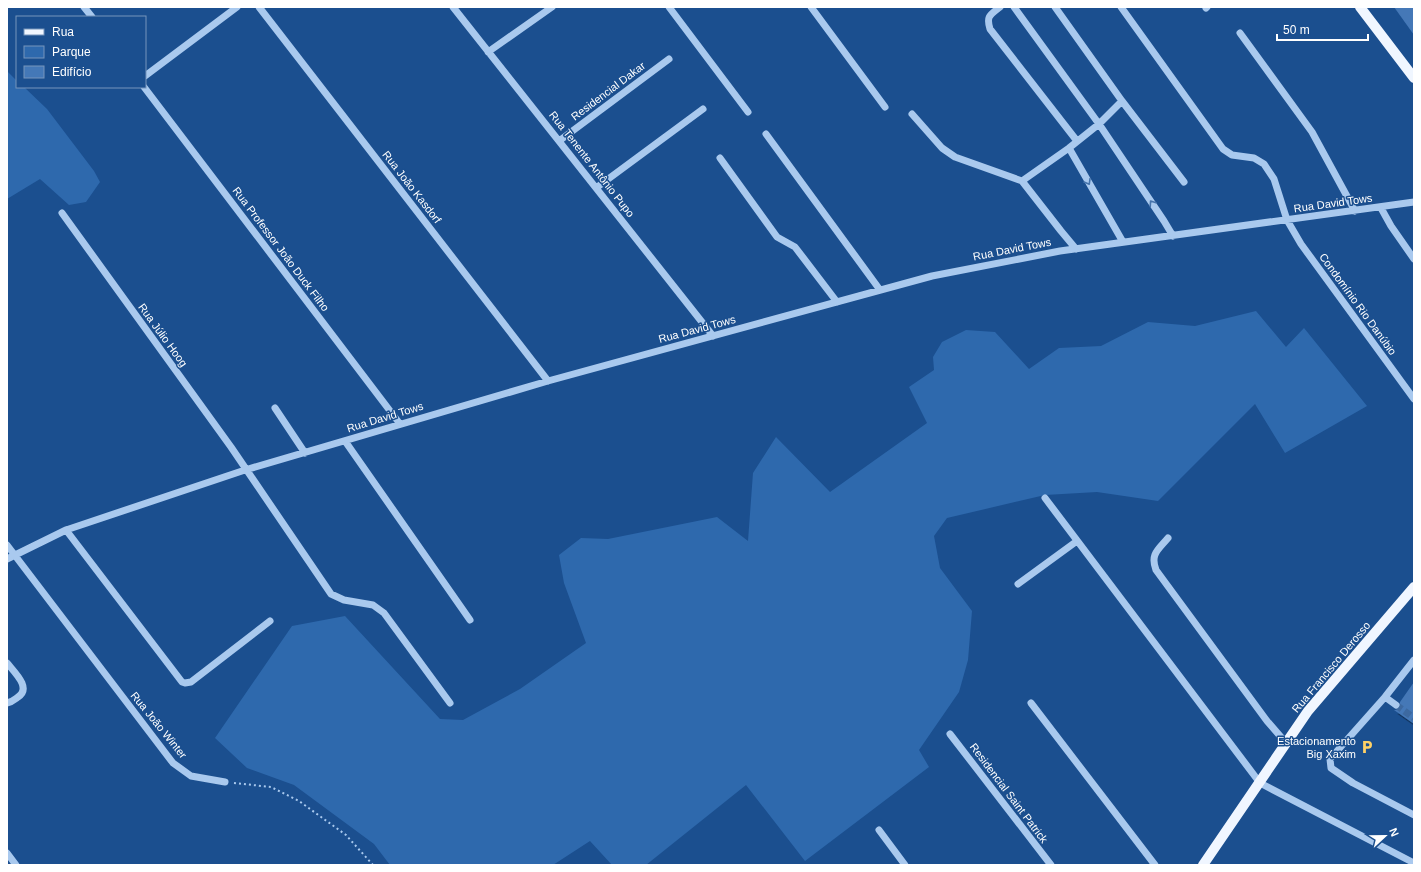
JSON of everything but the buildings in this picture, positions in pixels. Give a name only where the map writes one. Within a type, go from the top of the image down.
[{"type":"main road","points":[[1360,7],[1414,78]]},
{"type":"main road","name":"Rua Francisco Derosso","points":[[1204,865],[1308,711],[1414,587]]},
{"type":"street","points":[[84,7],[91,16]]},
{"type":"street","points":[[146,75],[237,7]]},
{"type":"street","name":"Rua João Kasdorf","points":[[259,7],[548,381]]},
{"type":"street","points":[[488,52],[552,7]]},
{"type":"street","points":[[669,7],[748,112]]},
{"type":"street","points":[[810,7],[886,107]]},
{"type":"street","points":[[1000,7],[989,16],[988,22],[990,29],[1077,142]]},
{"type":"street","points":[[1014,7],[1099,124],[1173,236]]},
{"type":"street","points":[[1055,7],[1122,101],[1184,182]]},
{"type":"street","name":"Condomínio Rio Danúbio","points":[[1121,7],[1223,149],[1232,155],[1254,158],[1264,164],[1274,179],[1287,220],[1301,244],[1414,399]]},
{"type":"street","name":"Rua Tenente Antônio Pupo","points":[[455,8],[488,52],[713,336]]},
{"type":"street","points":[[1240,33],[1312,132],[1355,211]]},
{"type":"street","name":"Residencial Dakar","points":[[559,141],[669,59]]},
{"type":"street","name":"Rua Professor João Duck Filho","points":[[145,88],[400,424]]},
{"type":"street","points":[[1022,181],[1077,142],[1099,124],[1122,101]]},
{"type":"street","points":[[596,188],[703,109]]},
{"type":"street","points":[[912,114],[942,148],[955,157],[1022,181],[1076,249]]},
{"type":"street","points":[[766,134],[880,290]]},
{"type":"street","points":[[1069,148],[1123,242]]},
{"type":"street","points":[[720,158],[778,237],[795,247],[837,302]]},
{"type":"street","name":"Rua David Tows","points":[[7,559],[66,530],[245,470],[548,381],[932,276],[1076,249],[1382,208],[1414,202]]},
{"type":"street","points":[[1382,208],[1391,226],[1414,258]]},
{"type":"street","name":"Rua Júlio Hoog","points":[[62,213],[231,447],[245,470],[331,594],[344,600],[374,605],[384,613],[450,703]]},
{"type":"street","points":[[275,408],[305,452]]},
{"type":"street","points":[[344,441],[470,620]]},
{"type":"street","points":[[1045,498],[1260,783],[1414,863]]},
{"type":"street","points":[[66,530],[185,684],[191,682],[270,621]]},
{"type":"street","points":[[1168,538],[1155,554],[1153,561],[1156,570],[1267,721],[1286,744]]},
{"type":"street","points":[[1018,584],[1077,541]]},
{"type":"street","name":"Rua João Winter","points":[[7,545],[172,763],[190,776],[225,782]]},
{"type":"street","points":[[1414,660],[1385,698],[1330,758],[1331,768],[1353,783],[1414,815]]},
{"type":"street","points":[[7,663],[23,684],[24,690],[22,695],[7,703]]},
{"type":"street","points":[[1385,698],[1396,705]]},
{"type":"street","points":[[1032,703],[1154,865]]},
{"type":"street","name":"Residencial Saint Patrick","points":[[950,734],[1051,865]]},
{"type":"street","points":[[879,830],[905,865]]},
{"type":"street","points":[[7,853],[16,865]]},
{"type":"path","points":[[225,782],[271,787],[299,800],[346,834],[373,865]]},
{"type":"green space","points":[[7,71],[16,80],[16,88],[25,88],[47,109],[94,171],[100,182],[86,202],[69,205],[40,179],[7,199]]},
{"type":"green space","points":[[1256,311],[1286,347],[1304,328],[1367,406],[1285,453],[1255,404],[1158,501],[1097,492],[1045,495],[947,518],[934,536],[940,568],[972,611],[968,660],[959,692],[919,750],[929,767],[805,861],[746,785],[646,865],[612,865],[590,841],[553,865],[390,865],[374,844],[294,785],[247,768],[215,738],[292,626],[345,616],[440,719],[463,720],[520,689],[586,643],[564,583],[559,555],[581,538],[608,539],[717,517],[748,541],[753,473],[776,437],[830,492],[927,423],[909,387],[934,370],[933,357],[942,342],[966,330],[995,332],[1029,369],[1059,348],[1101,346],[1148,322],[1195,326]]},
{"type":"tunnel","points":[[1396,705],[1414,718]]},
{"type":"place","name":"Estacionamento Big Xaxim","points":[[1367,747]]}]
